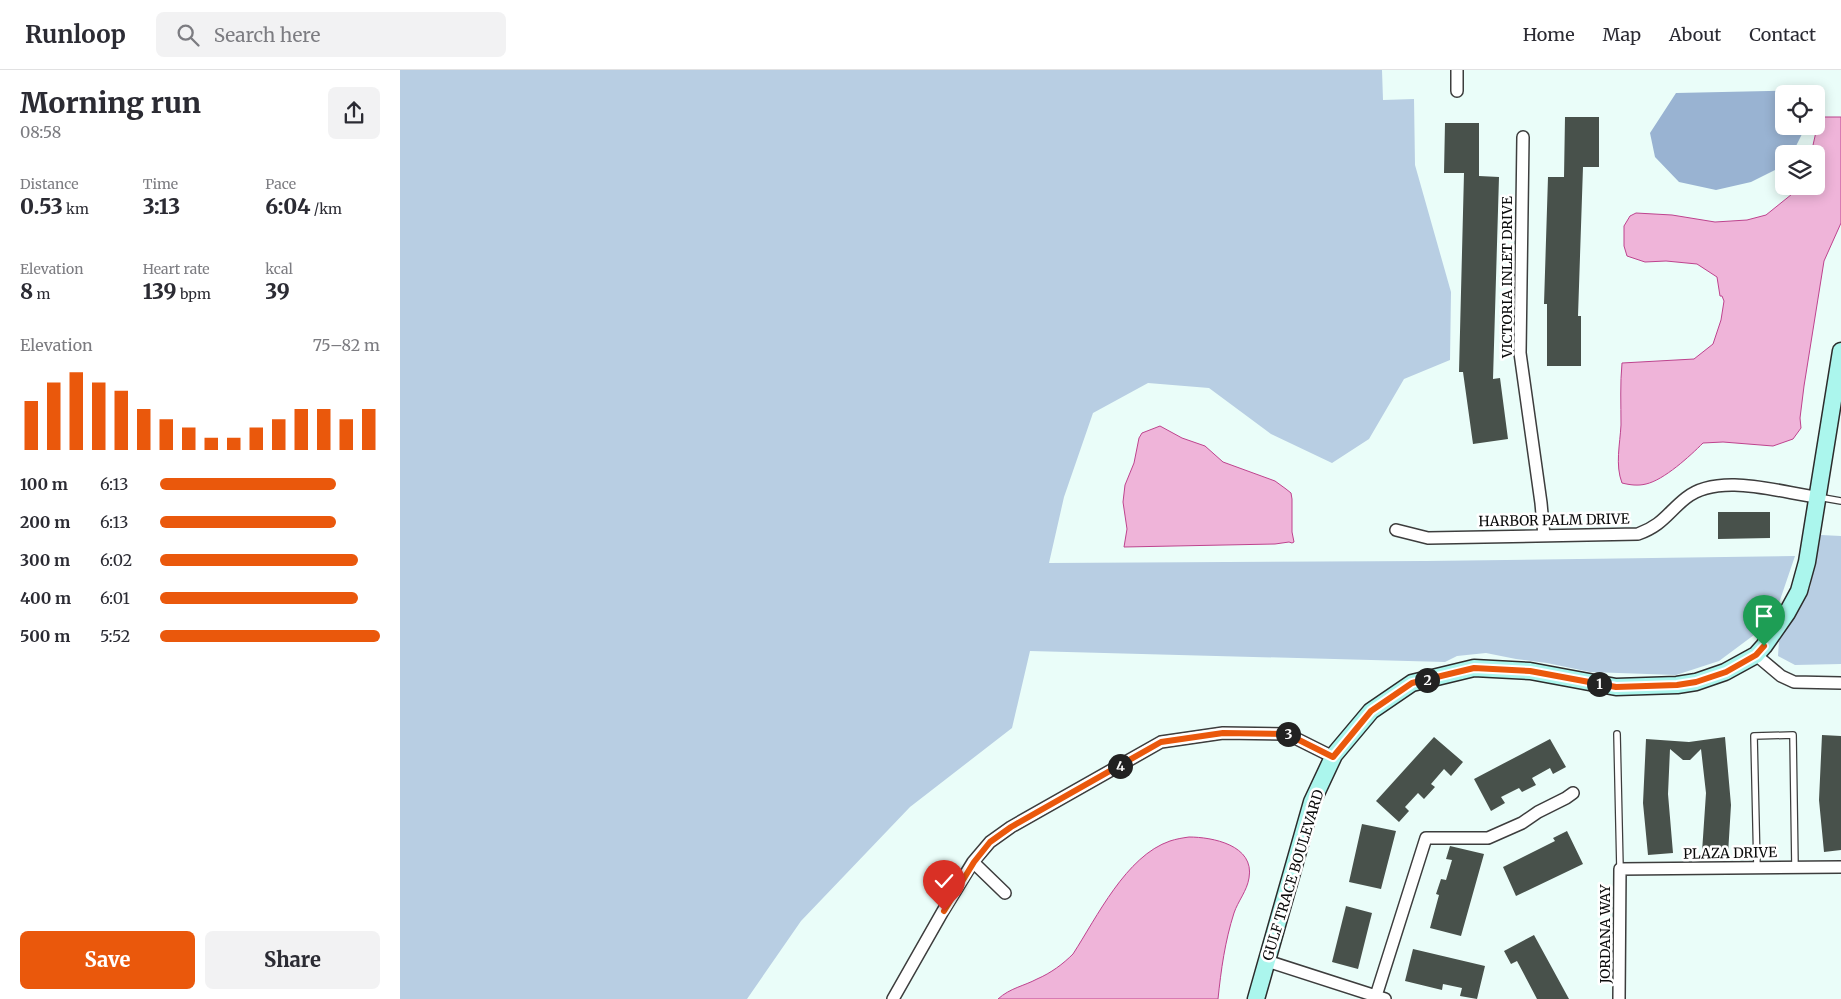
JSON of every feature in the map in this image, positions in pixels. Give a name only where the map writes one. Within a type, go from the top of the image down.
[{"type":"street","points":[[1457,70],[1457,91]]},
{"type":"street","name":"VICTORIA INLET DRIVE","points":[[1523,137],[1520,353],[1544,536]]},
{"type":"street","name":"GULF TRACE BOULEVARD","points":[[1256,999],[1312,802],[1333,757],[1371,711],[1412,683],[1474,668],[1530,671],[1616,687],[1652,687],[1696,682],[1726,672],[1756,655],[1788,614],[1799,591],[1807,562],[1841,351]]},
{"type":"street","name":"HARBOR PALM DRIVE","points":[[1396,530],[1428,538],[1638,534],[1662,522],[1687,497],[1702,489],[1720,484],[1816,497]]},
{"type":"street","points":[[1756,655],[1781,676],[1794,682],[1841,683]]},
{"type":"street","points":[[893,999],[974,862],[990,842],[1011,827],[1161,742],[1223,733],[1287,734],[1333,757]]},
{"type":"street","points":[[1267,961],[1379,998],[1426,838],[1488,838],[1522,823],[1573,793]]},
{"type":"street","points":[[974,862],[1005,893]]},
{"type":"street","name":"PLAZA DRIVE","points":[[1620,869],[1841,867]]},
{"type":"street","name":"JORDANA WAY","points":[[1619,999],[1620,869]]},
{"type":"lane","points":[[1816,497],[1841,500]]},
{"type":"lane","points":[[1617,734],[1620,869]]},
{"type":"lane","points":[[1756,868],[1754,736],[1793,735],[1795,867]]},
{"type":"shaded area","points":[[400,70],[1382,70],[1383,100],[1414,99],[1415,165],[1451,292],[1450,360],[1404,379],[1369,439],[1332,463],[1271,434],[1209,388],[1148,383],[1093,413],[1064,497],[1049,563],[1426,561],[1795,556],[1779,603],[1758,632],[1719,661],[1676,675],[1590,672],[1486,653],[1457,656],[1445,662],[1030,651],[1012,728],[910,807],[801,921],[747,999],[400,999]]},
{"type":"shaded area","points":[[1775,91],[1775,135],[1802,135],[1796,145],[1775,145],[1775,170],[1751,182],[1716,190],[1679,182],[1655,157],[1650,133],[1676,93]]},
{"type":"shaded area","points":[[1825,117],[1841,117],[1841,223],[1824,261],[1804,386],[1800,418],[1801,428],[1793,439],[1773,446],[1723,442],[1703,443],[1676,467],[1653,482],[1640,485],[1622,483],[1618,462],[1621,425],[1622,363],[1694,359],[1713,344],[1721,320],[1724,301],[1722,296],[1720,296],[1717,277],[1697,264],[1666,261],[1645,262],[1627,256],[1624,246],[1624,226],[1630,216],[1636,213],[1672,215],[1715,222],[1747,220],[1766,215],[1791,195],[1825,195],[1825,145],[1813,145],[1815,135],[1825,135]]},
{"type":"shaded area","points":[[1160,426],[1182,438],[1205,446],[1223,462],[1275,481],[1291,493],[1294,542],[1124,547],[1127,529],[1123,502],[1125,485],[1134,463],[1139,438],[1142,433]]},
{"type":"shaded area","points":[[1821,535],[1841,536],[1841,664],[1795,665],[1778,656],[1779,641],[1810,588]]},
{"type":"shaded area","points":[[1189,837],[1220,841],[1230,845],[1239,851],[1249,867],[1248,883],[1234,913],[1228,934],[1218,999],[998,999],[1012,990],[1047,974],[1065,961],[1073,954],[1114,889],[1140,860],[1154,849],[1170,841]]},
{"type":"building","points":[[1565,117],[1599,117],[1599,167],[1583,167],[1578,316],[1581,316],[1581,366],[1547,366],[1547,304],[1544,304],[1548,177],[1564,177]]},
{"type":"building","points":[[1445,123],[1479,123],[1479,176],[1499,177],[1493,379],[1500,378],[1508,439],[1473,444],[1463,372],[1459,372],[1464,173],[1444,173]]},
{"type":"building","points":[[1718,512],[1770,512],[1770,538],[1718,539]]},
{"type":"building","points":[[1822,735],[1841,736],[1841,850],[1824,852],[1819,800]]},
{"type":"building","points":[[1434,737],[1463,762],[1451,776],[1444,769],[1431,784],[1435,787],[1424,799],[1418,793],[1405,807],[1409,811],[1399,822],[1376,801]]},
{"type":"building","points":[[1725,737],[1731,805],[1728,854],[1702,852],[1706,793],[1701,749],[1690,760],[1683,760],[1670,749],[1668,794],[1673,853],[1648,855],[1643,803],[1646,739],[1689,742]]},
{"type":"building","points":[[1550,739],[1566,767],[1553,774],[1550,768],[1532,778],[1536,785],[1522,792],[1519,788],[1501,797],[1505,803],[1491,811],[1474,779]]},
{"type":"building","points":[[1362,824],[1396,831],[1381,889],[1349,882]]},
{"type":"building","points":[[1567,831],[1583,864],[1516,896],[1503,867],[1555,841],[1553,838]]},
{"type":"building","points":[[1450,846],[1484,854],[1461,936],[1430,928],[1439,895],[1436,894],[1441,879],[1446,880],[1452,860],[1446,859]]},
{"type":"building","points":[[1346,906],[1372,913],[1358,969],[1332,962]]},
{"type":"building","points":[[1534,935],[1569,999],[1537,999],[1517,961],[1511,964],[1504,951]]},
{"type":"building","points":[[1413,949],[1485,966],[1477,999],[1460,996],[1462,988],[1443,984],[1442,990],[1405,981]]},
{"type":"route","points":[[944,911],[974,862],[990,842],[1011,827],[1161,742],[1223,733],[1287,734],[1333,757],[1371,711],[1412,683],[1474,668],[1530,671],[1616,687],[1677,685],[1696,682],[1726,672],[1756,655],[1764,646]]}]
